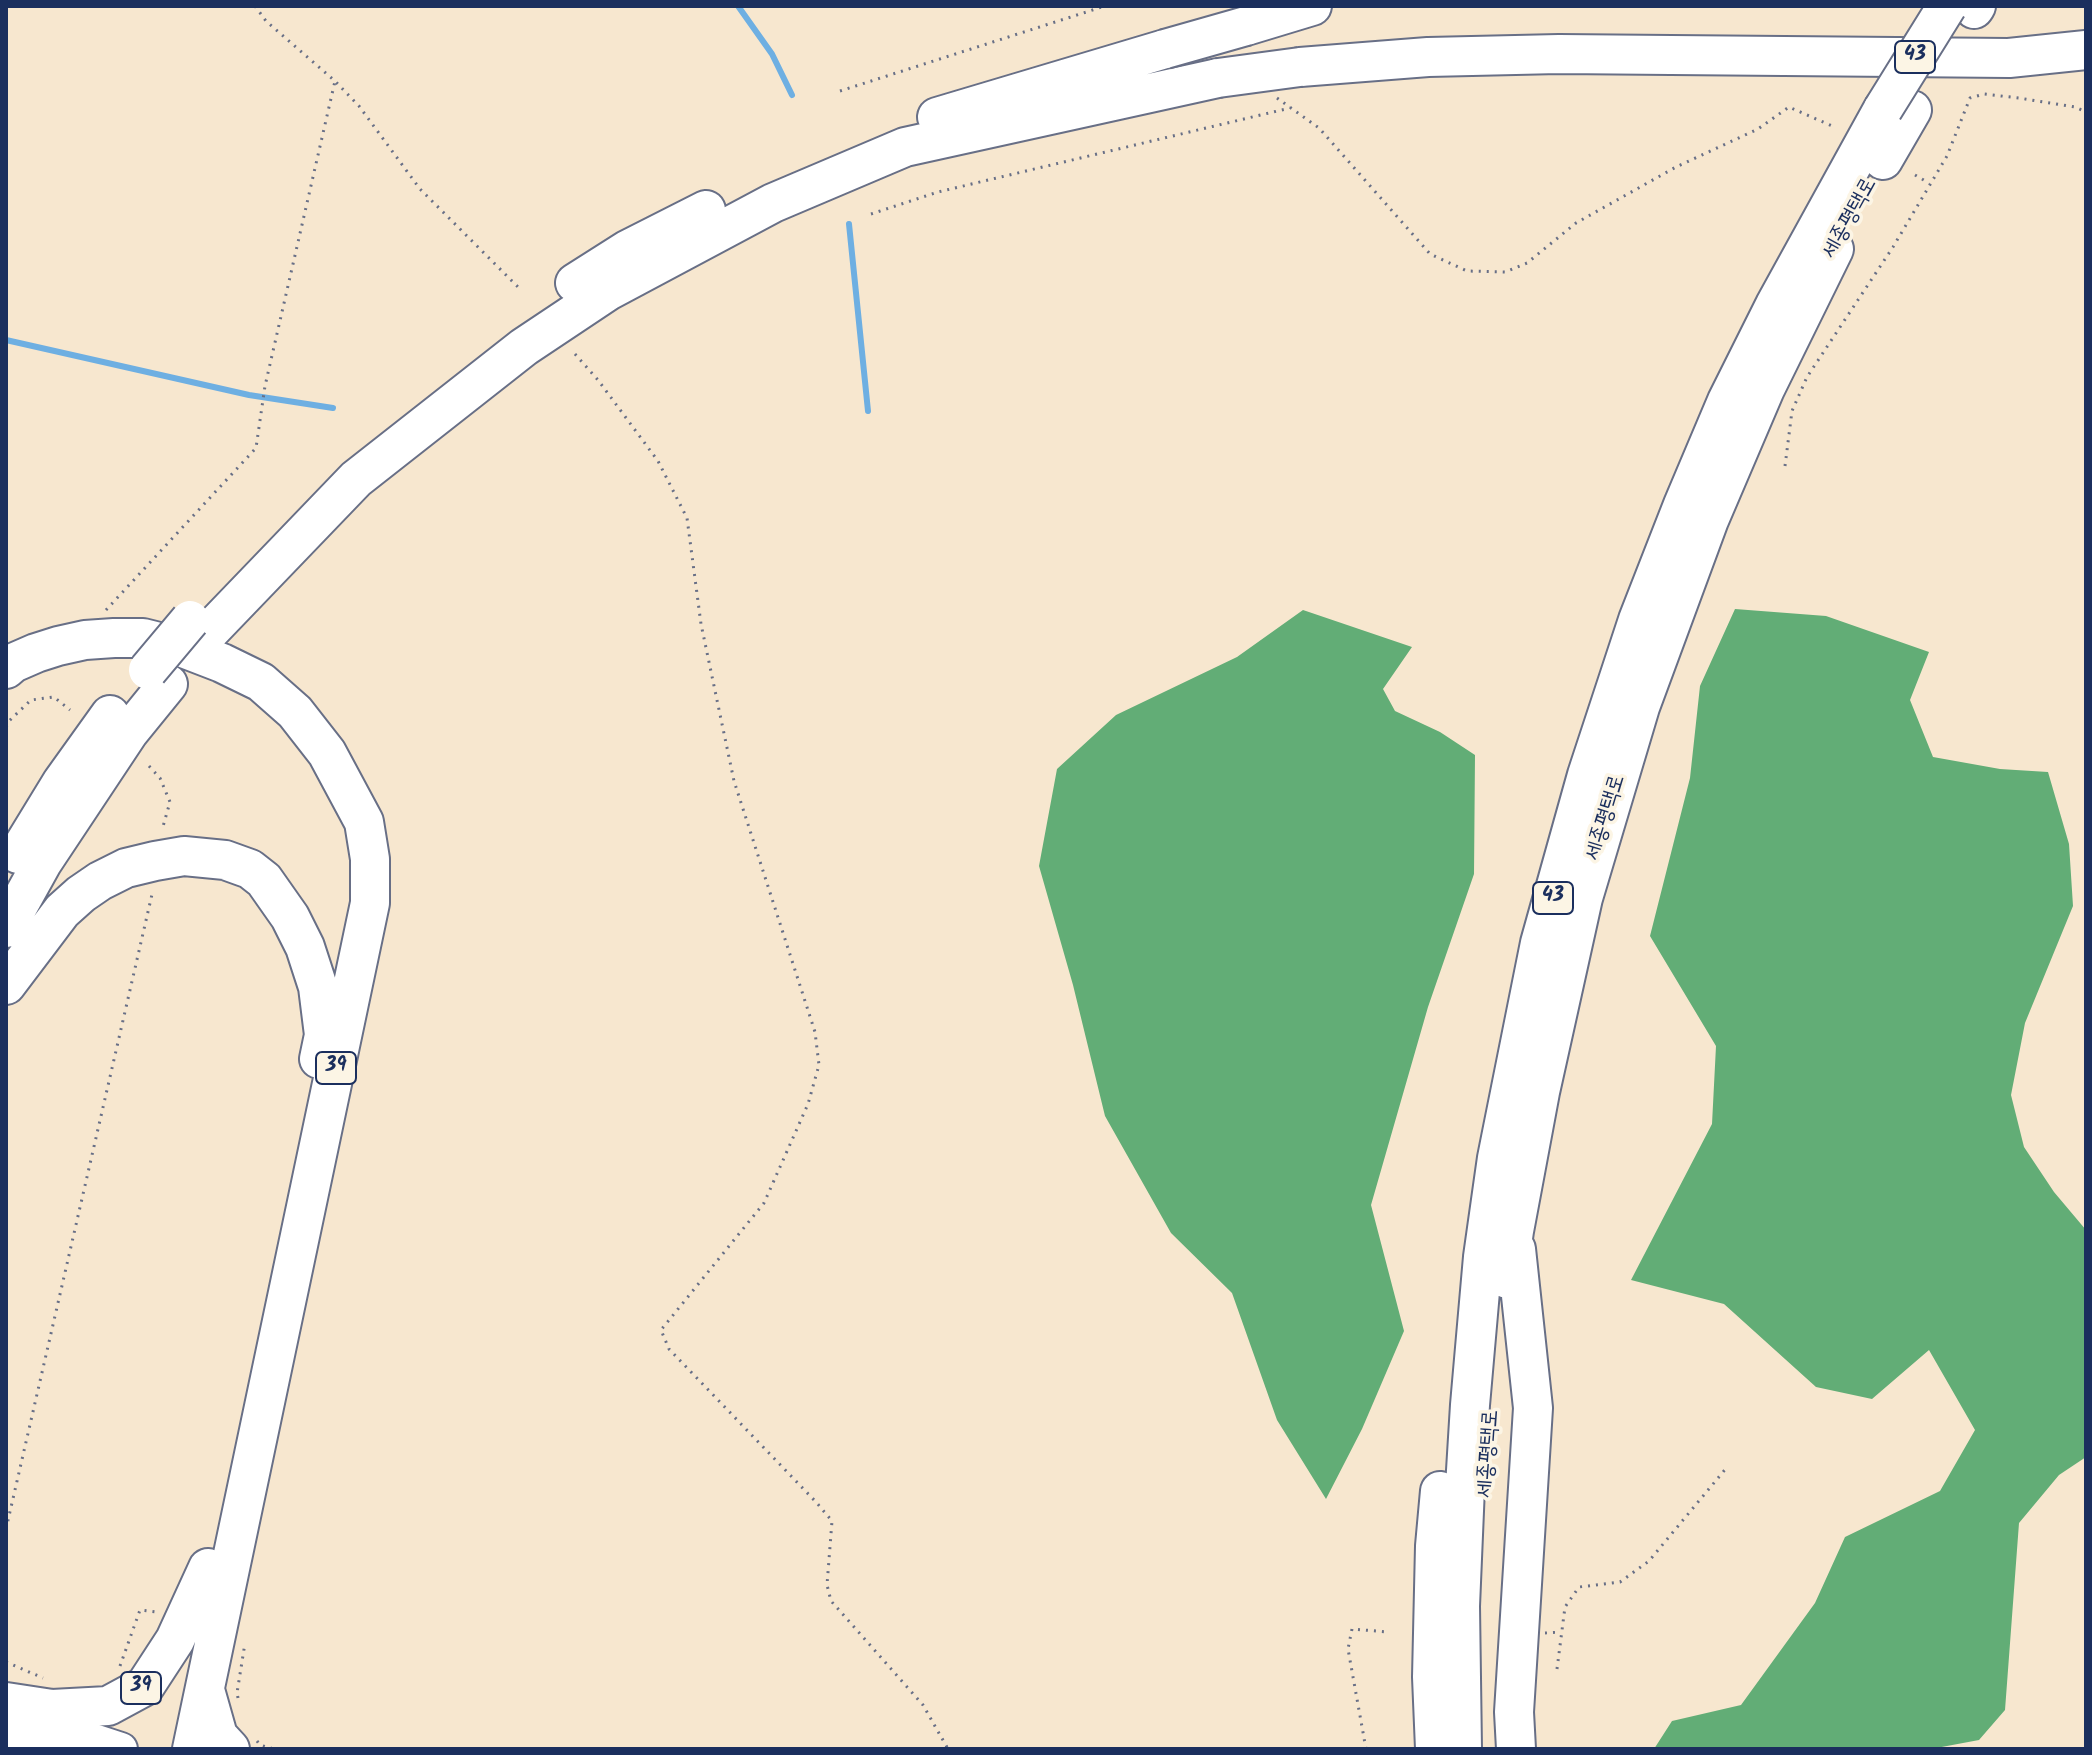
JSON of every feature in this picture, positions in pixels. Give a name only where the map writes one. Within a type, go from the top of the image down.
[{"type":"highway","points":[[6,928],[42,863],[129,732],[158,677],[258,545],[434,384],[541,305],[627,250],[746,190],[892,130],[1312,6]]},
{"type":"highway","name":"세종평택로","points":[[1462,1749],[1460,1606],[1466,1460],[1483,1257],[1497,1158],[1540,943],[1587,775],[1638,620],[1727,401],[1782,292],[1966,7]]},
{"type":"highway","points":[[198,628],[356,479],[524,347],[608,291],[773,203],[905,147],[1218,78],[1300,67],[1428,57],[1559,54],[2009,58],[2086,50]]},
{"type":"highway","name":"세종평택로","points":[[1484,1749],[1485,1535],[1491,1422],[1502,1316],[1540,1092],[1583,898],[1640,707],[1709,520],[1765,389],[1898,109]]},
{"type":"highway","name":"39","points":[[6,669],[13,663],[58,646],[114,638],[143,638],[183,648],[222,663],[261,682],[295,712],[327,753],[364,822],[370,859],[370,903],[192,1749]]},
{"type":"highway","points":[[6,873],[62,782],[114,709],[158,677]]},
{"type":"highway","name":"39","points":[[6,985],[62,911],[100,881],[126,868],[184,856],[225,860],[250,869],[264,880],[290,917],[305,947],[318,987],[324,1035],[290,1210],[208,1568],[175,1640],[145,1686],[108,1706],[52,1709],[6,1702]]},
{"type":"highway","points":[[1435,1749],[1432,1677],[1435,1546],[1448,1413],[1466,1276],[1497,1158]]},
{"type":"highway","points":[[1514,1231],[1533,1408],[1514,1712],[1516,1749]]},
{"type":"highway","points":[[173,1749],[208,1568]]},
{"type":"highway","points":[[205,1689],[218,1736],[241,1741]]},
{"type":"main road","points":[[6,1711],[121,1749]]},
{"type":"main road","points":[[6,1735],[52,1749]]},
{"type":"path","points":[[255,6],[266,21],[359,106],[420,189],[520,289]]},
{"type":"path","points":[[840,91],[1105,6]]},
{"type":"path","points":[[102,614],[256,448],[265,386],[335,81]]},
{"type":"path","points":[[1270,93],[1319,128],[1430,254],[1467,271],[1505,272],[1527,263],[1576,223],[1676,167],[1758,129],[1789,107],[1832,126]]},
{"type":"path","points":[[1785,466],[1792,411],[1807,377],[1893,247],[1947,156],[1970,98],[1984,94],[2019,98],[2075,107],[2086,112]]},
{"type":"path","points":[[871,214],[938,192],[1290,108]]},
{"type":"path","points":[[1915,175],[1929,183]]},
{"type":"path","points":[[575,354],[658,461],[687,518],[701,624],[734,781],[815,1032],[819,1065],[808,1104],[764,1203],[661,1330],[669,1349],[832,1521],[827,1585],[831,1601],[923,1705],[948,1749]]},
{"type":"path","points":[[6,727],[31,700],[54,697],[70,710]]},
{"type":"path","points":[[149,766],[160,778],[170,802],[160,838]]},
{"type":"path","points":[[6,1529],[154,883]]},
{"type":"path","points":[[1557,1669],[1565,1607],[1579,1587],[1620,1582],[1649,1561],[1728,1466]]},
{"type":"path","points":[[120,1666],[140,1610],[164,1613]]},
{"type":"path","points":[[1366,1749],[1348,1649],[1352,1629],[1388,1632]]},
{"type":"path","points":[[240,1707],[237,1693],[247,1632]]},
{"type":"path","points":[[1545,1633],[1561,1632]]},
{"type":"path","points":[[6,1662],[53,1682]]},
{"type":"path","points":[[241,1741],[274,1749]]},
{"type":"green space","points":[[1735,609],[1826,616],[1929,652],[1910,700],[1933,757],[2000,769],[2048,772],[2069,844],[2073,906],[2025,1023],[2011,1095],[2024,1147],[2054,1192],[2086,1230],[2086,1457],[2059,1475],[2019,1523],[2005,1710],[1979,1740],[1931,1749],[1654,1749],[1672,1721],[1741,1705],[1815,1603],[1845,1537],[1940,1491],[1975,1430],[1929,1350],[1872,1399],[1816,1387],[1724,1304],[1631,1280],[1712,1124],[1716,1046],[1650,936],[1690,778],[1700,686]]},
{"type":"green space","points":[[1303,610],[1412,647],[1383,689],[1395,711],[1440,732],[1475,755],[1474,874],[1428,1007],[1371,1205],[1404,1331],[1362,1429],[1326,1499],[1277,1420],[1232,1293],[1171,1233],[1105,1116],[1073,985],[1039,866],[1057,769],[1116,715],[1237,657]]},
{"type":"waterway","points":[[738,6],[772,54],[792,95]]},
{"type":"waterway","points":[[849,224],[868,411]]},
{"type":"waterway","points":[[6,340],[249,395],[333,408]]}]
